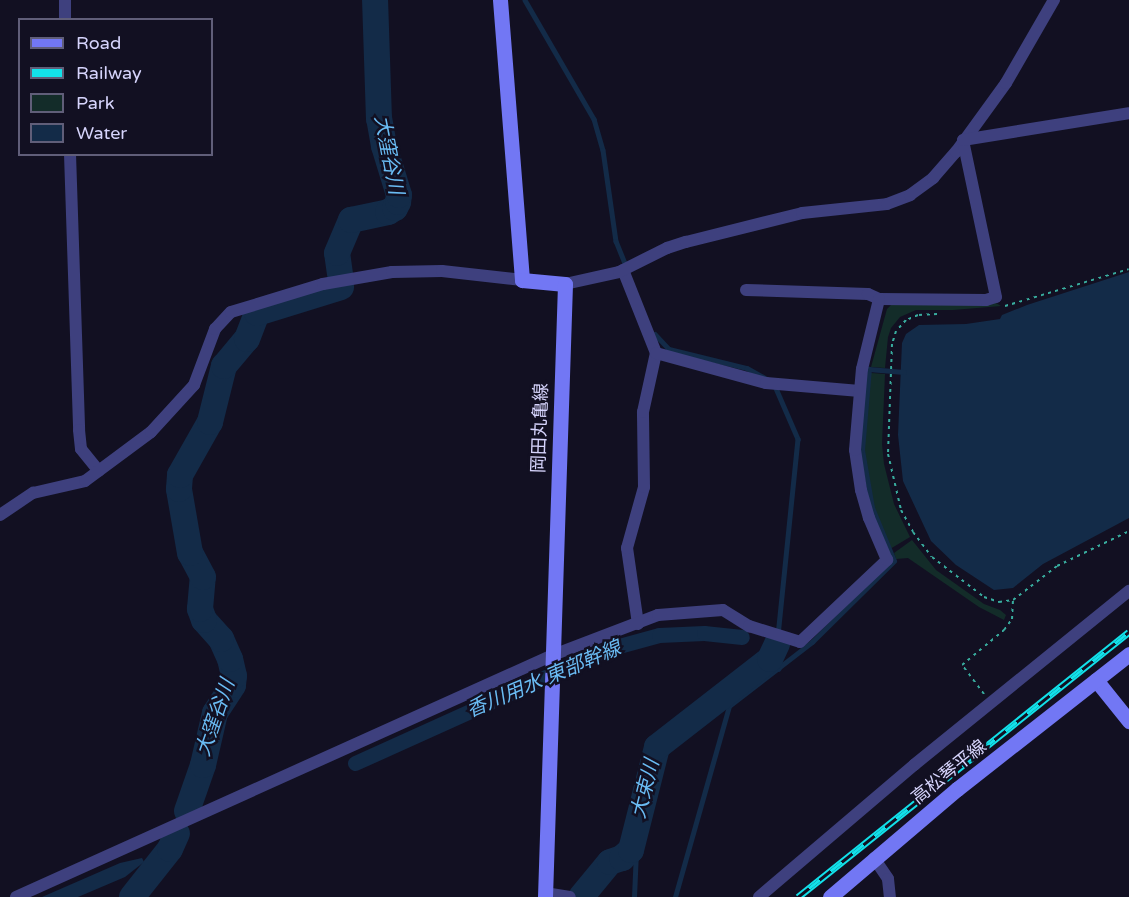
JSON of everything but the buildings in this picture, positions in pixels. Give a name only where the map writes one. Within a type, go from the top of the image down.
[{"type":"main road","points":[[500,0],[522,280],[564,284]]},
{"type":"main road","name":"岡田丸亀線","points":[[545,895],[564,284]]},
{"type":"main road","name":"高松琴平線","points":[[830,897],[874,858],[1129,654]]},
{"type":"main road","points":[[1096,681],[1129,721]]},
{"type":"street","points":[[64,0],[65,18]]},
{"type":"street","points":[[564,284],[626,268],[686,242],[802,213],[900,200],[933,178],[963,140],[1006,83],[1054,0]]},
{"type":"street","points":[[963,140],[1129,113]]},
{"type":"street","points":[[746,290],[868,294],[879,299],[986,300],[996,297],[963,140]]},
{"type":"street","points":[[70,156],[78,430],[81,449],[99,471]]},
{"type":"street","points":[[626,268],[656,353],[643,412],[644,487],[627,548],[638,624]]},
{"type":"street","points":[[0,515],[33,493],[85,481],[151,432],[194,386],[215,329],[231,312],[323,285],[392,272],[442,271],[522,280]]},
{"type":"street","points":[[16,897],[553,659],[658,615],[723,610],[749,626],[800,642],[887,560],[869,518],[861,490],[855,450],[862,369],[879,299]]},
{"type":"street","points":[[656,353],[772,383],[860,391]]},
{"type":"street","points":[[759,897],[1129,591]]},
{"type":"street","points":[[874,858],[888,879],[890,897]]},
{"type":"street","points":[[545,895],[570,897]]},
{"type":"path","points":[[891,368],[888,454],[902,510],[913,532],[932,557],[984,597],[999,602],[1013,600],[1057,566],[1129,531]]},
{"type":"path","points":[[991,703],[962,665],[1004,630],[1012,619],[1013,600]]},
{"type":"green space","points":[[996,303],[1001,306],[916,310],[900,317],[891,328],[888,337],[885,368],[871,367],[887,309],[892,304]]},
{"type":"green space","points":[[871,373],[885,374],[882,444],[884,464],[894,504],[910,537],[890,549],[874,507],[863,449]]},
{"type":"green space","points":[[912,540],[936,570],[984,604],[1000,610],[1006,615],[1004,620],[979,607],[908,558],[896,559],[894,553]]},
{"type":"water","points":[[1129,272],[1129,518],[1043,564],[1013,588],[994,590],[956,565],[931,541],[903,481],[898,435],[902,343],[906,334],[919,325],[966,324],[1000,319],[1002,315],[1027,305]]},
{"type":"water","points":[[142,858],[144,862],[125,877],[78,897],[42,897],[120,863]]},
{"type":"waterway","name":"大窪谷川","points":[[340,274],[337,253],[351,220],[388,212],[395,208],[399,195],[384,146],[379,119],[375,0]]},
{"type":"waterway","points":[[525,0],[594,119],[603,150],[616,241],[626,266]]},
{"type":"waterway","name":"大窪谷川","points":[[187,811],[203,765],[215,713],[233,685],[234,676],[230,659],[221,639],[204,620],[200,609],[203,577],[190,553],[179,489],[180,475],[210,422],[224,366],[247,339],[257,313],[341,287]]},
{"type":"waterway","points":[[655,334],[669,349],[747,368],[769,380]]},
{"type":"waterway","points":[[675,897],[729,706],[812,642],[894,561],[872,508],[862,450],[869,369],[904,372]]},
{"type":"waterway","points":[[775,386],[798,439],[777,644]]},
{"type":"waterway","name":"香川用水 東部幹線","points":[[355,763],[608,649],[659,635],[704,633],[742,637]]},
{"type":"waterway","name":"大束川","points":[[581,897],[610,862],[622,858],[631,850],[657,747],[770,659],[777,644]]},
{"type":"waterway","points":[[770,659],[779,669]]},
{"type":"waterway","name":"大束川","points":[[634,897],[636,851],[659,752],[732,690]]},
{"type":"waterway","name":"大窪谷川","points":[[132,897],[170,849],[177,833]]},
{"type":"railway","points":[[798,897],[1129,632]]}]
